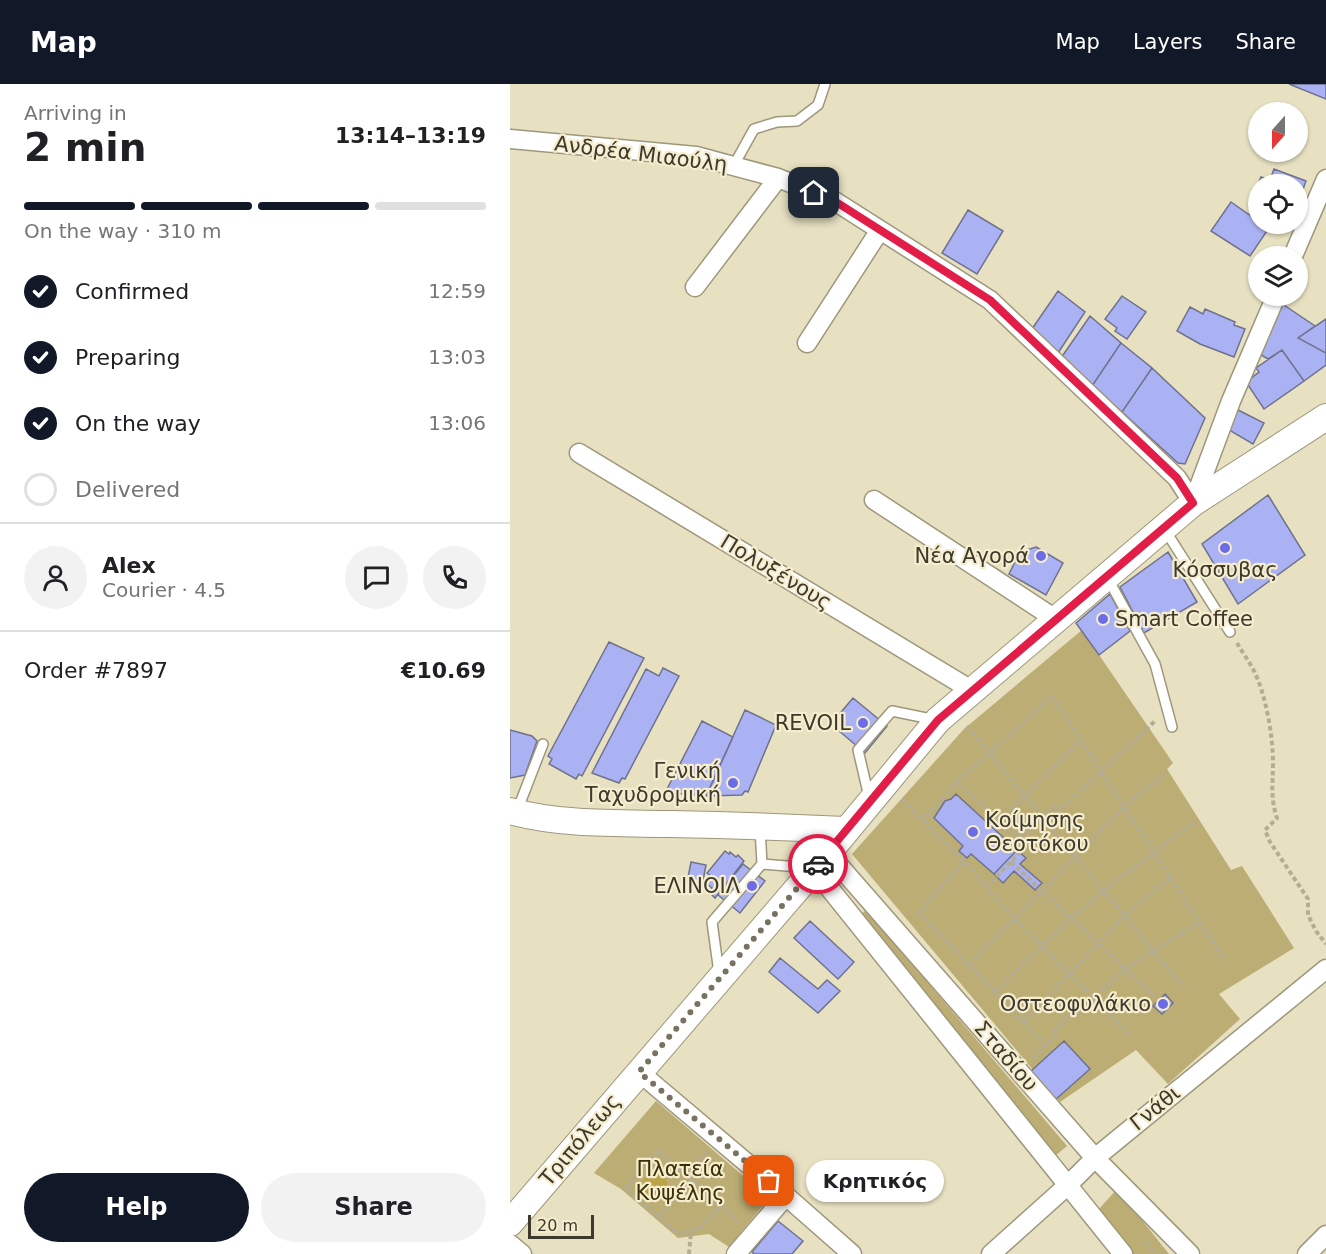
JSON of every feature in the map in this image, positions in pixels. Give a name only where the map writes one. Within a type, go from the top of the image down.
[{"type":"main road","name":"Τριπόλεως","points":[[510,1223],[870,801],[951,721],[973,691],[1193,503],[1326,417]]},
{"type":"main road","points":[[513,812],[527,816],[597,822],[759,825],[845,830]]},
{"type":"street","name":"Ανδρέα Μιαούλη","points":[[510,139],[696,156],[778,178],[833,200],[990,300],[1177,478],[1193,503]]},
{"type":"street","points":[[695,287],[778,178]]},
{"type":"street","points":[[1297,246],[1326,179]]},
{"type":"street","points":[[807,342],[880,230]]},
{"type":"street","points":[[1193,503],[1231,401],[1272,306]]},
{"type":"street","name":"Πολυξένους","points":[[579,453],[973,691]]},
{"type":"street","points":[[874,500],[1057,620]]},
{"type":"street","name":"Σταδίου","points":[[821,861],[1020,1071],[1095,1158],[1190,1254]]},
{"type":"street","name":"Σταδίου","points":[[821,861],[1123,1254]]},
{"type":"street","name":"Γνάθι","points":[[991,1254],[1095,1158],[1326,969]]},
{"type":"street","points":[[639,1072],[852,1254]]},
{"type":"street","points":[[736,1254],[786,1196]]},
{"type":"street","points":[[1307,1254],[1326,1234]]},
{"type":"street","points":[[510,1244],[522,1254]]},
{"type":"lane","points":[[734,165],[754,129],[777,122],[797,121],[818,105],[825,84]]},
{"type":"lane","points":[[1164,528],[1230,632]]},
{"type":"lane","points":[[1107,577],[1155,664],[1172,727]]},
{"type":"lane","points":[[870,801],[858,750],[892,711],[951,721]]},
{"type":"lane","points":[[513,812],[543,744]]},
{"type":"lane","points":[[719,977],[712,922],[762,864],[759,825]]},
{"type":"lane","points":[[762,864],[821,861]]},
{"type":"path","points":[[1230,632],[1261,688],[1267,716],[1273,762],[1272,802],[1277,818],[1265,830],[1270,842],[1308,900],[1308,915],[1326,944]]},
{"type":"path","points":[[923,820],[957,782],[1052,696],[1224,960]]},
{"type":"path","points":[[951,721],[989,753],[1184,988]]},
{"type":"path","points":[[1020,838],[1055,806],[1059,810],[1148,727]]},
{"type":"path","points":[[1000,820],[1081,740]]},
{"type":"path","points":[[969,965],[1124,807],[1164,774]]},
{"type":"path","points":[[957,782],[1027,845],[987,885]]},
{"type":"path","points":[[899,796],[987,885],[990,893],[1014,918],[1130,1035]]},
{"type":"path","points":[[995,992],[1071,918],[1196,821]]},
{"type":"path","points":[[964,862],[919,912],[1046,1046]]},
{"type":"path","points":[[1011,862],[1155,997]]},
{"type":"path","points":[[1023,1022],[1124,917],[1170,877]]},
{"type":"path","points":[[1020,1071],[1056,1036],[1053,1032],[1073,1011],[1077,1014],[1125,969],[1198,921]]},
{"type":"path","points":[[687,1175],[717,1138]]},
{"type":"path","points":[[721,1205],[701,1228],[679,1234],[625,1188],[658,1151],[687,1175],[692,1180],[721,1205],[753,1234]]},
{"type":"path","points":[[659,1217],[692,1180]]},
{"type":"path","points":[[688,1254],[691,1231]]},
{"type":"path","points":[[1145,1242],[1156,1254]]},
{"type":"green space","points":[[1082,630],[1173,763],[1167,769],[1231,870],[1242,866],[1294,948],[1219,994],[1240,1019],[1168,1084],[1136,1050],[1060,1102],[852,854],[964,729]]},
{"type":"green space","points":[[866,910],[1067,1146],[1055,1156],[861,914]]},
{"type":"green space","name":"Πλατεία Κυψέλης","points":[[656,1101],[769,1198],[729,1247],[709,1234],[678,1238],[621,1189],[594,1173]]},
{"type":"green space","points":[[1117,1189],[1169,1254],[1133,1254],[1098,1210]]},
{"type":"shaded area","points":[[655,1173],[664,1176],[667,1185],[664,1194],[655,1197],[646,1194],[643,1185],[646,1176]]},
{"type":"building","points":[[1289,84],[1326,84],[1326,99]]},
{"type":"building","points":[[1274,169],[1287,174],[1272,174]]},
{"type":"building","points":[[1231,202],[1248,214],[1248,234],[1265,234],[1257,246],[1248,246],[1248,255],[1211,231]]},
{"type":"building","points":[[968,210],[1003,231],[977,274],[942,253]]},
{"type":"building","points":[[1058,291],[1085,312],[1058,353],[1032,329]]},
{"type":"building","points":[[1122,296],[1146,312],[1127,339],[1115,331],[1117,328],[1105,319]]},
{"type":"building","points":[[1276,306],[1285,306],[1315,326],[1298,338],[1326,353],[1326,365],[1304,381],[1282,350],[1268,359],[1256,352]]},
{"type":"building","points":[[1190,307],[1203,314],[1205,309],[1245,329],[1234,357],[1200,344],[1177,331]]},
{"type":"building","points":[[1090,316],[1121,343],[1092,386],[1061,358]]},
{"type":"building","points":[[1326,319],[1326,353],[1298,338]]},
{"type":"building","points":[[1121,343],[1152,368],[1122,412],[1092,386]]},
{"type":"building","points":[[1282,350],[1304,381],[1264,409],[1246,382],[1259,372],[1256,368]]},
{"type":"building","points":[[1152,368],[1205,418],[1185,464],[1178,463],[1122,412]]},
{"type":"building","points":[[1236,409],[1264,423],[1253,444],[1229,430]]},
{"type":"building","points":[[1268,495],[1305,555],[1238,604],[1202,544]]},
{"type":"building","points":[[1036,547],[1063,563],[1046,595],[1009,574],[1020,552]]},
{"type":"building","points":[[1168,552],[1197,602],[1144,633],[1120,587]]},
{"type":"building","points":[[1110,594],[1130,631],[1099,655],[1076,623]]},
{"type":"building","points":[[609,642],[644,658],[582,776],[579,774],[576,779],[549,764],[552,759],[548,756]]},
{"type":"building","points":[[663,668],[679,676],[625,779],[622,778],[619,783],[592,773],[646,669],[659,676]]},
{"type":"building","points":[[853,698],[887,726],[865,753],[831,724]]},
{"type":"building","points":[[745,710],[776,725],[748,792],[745,791],[742,795],[706,796]]},
{"type":"building","points":[[702,721],[733,737],[708,792],[705,791],[703,795],[665,793]]},
{"type":"building","points":[[510,730],[532,736],[537,741],[525,775],[510,778]]},
{"type":"building","name":"Κοίμησης Θεοτόκου","points":[[956,794],[1017,850],[994,874],[971,854],[967,858],[959,851],[963,846],[934,818],[945,801]]},
{"type":"building","points":[[1017,850],[1026,858],[1020,864],[1042,883],[1035,890],[1014,871],[1003,883],[994,874]]},
{"type":"building","points":[[725,851],[736,857],[738,855],[744,861],[715,898],[709,892],[712,888],[706,883],[711,876],[707,873]]},
{"type":"building","points":[[691,862],[706,865],[702,886],[687,883]]},
{"type":"building","points":[[743,864],[765,881],[740,913],[718,895]]},
{"type":"building","points":[[810,921],[854,962],[838,979],[794,938]]},
{"type":"building","points":[[780,958],[818,989],[827,980],[840,991],[818,1013],[769,972]]},
{"type":"building","name":"Οστεοφυλάκιο","points":[[1165,994],[1173,1003],[1162,1014],[1153,1006]]},
{"type":"building","points":[[1064,1041],[1090,1069],[1055,1100],[1030,1072]]},
{"type":"building","points":[[778,1221],[803,1241],[792,1254],[754,1254],[752,1252]]},
{"type":"way so far","points":[[769,1181],[639,1072],[818,864]]},
{"type":"place","name":"Κόσσυβας","points":[[1225,548]]},
{"type":"place","name":"Νέα Αγορά","points":[[1041,556]]},
{"type":"place","name":"Smart Coffee","points":[[1103,619]]},
{"type":"place","name":"REVOIL","points":[[863,723]]},
{"type":"place","name":"Γενική Ταχυδρομική","points":[[733,783]]},
{"type":"place","name":"Κοίμησης Θεοτόκου","points":[[973,832]]},
{"type":"place","name":"ΕΛΙΝΟΙΛ","points":[[752,886]]},
{"type":"place","name":"Οστεοφυλάκιο","points":[[1163,1004]]},
{"type":"place","name":"Κρητικός","points":[[769,1181]]},
{"type":"route","points":[[814,193],[833,200],[990,300],[1177,478],[1193,503],[938,720],[818,864]]}]
